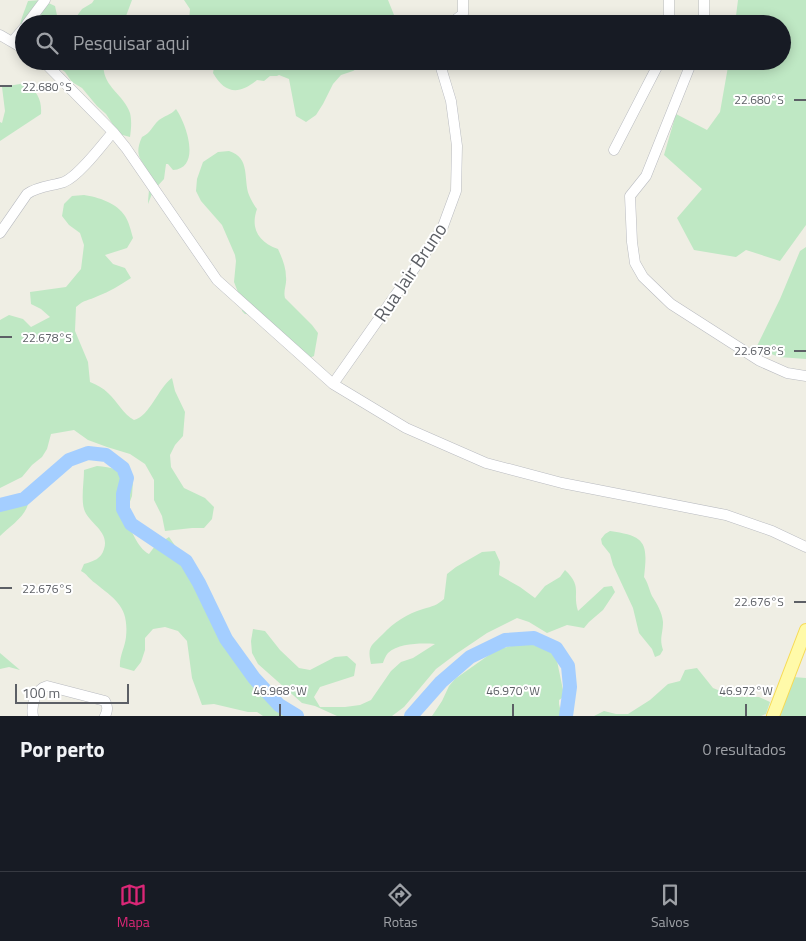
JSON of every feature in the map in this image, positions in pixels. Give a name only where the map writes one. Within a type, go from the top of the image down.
[{"type":"main road","points":[[775,710],[806,630]]},
{"type":"street","points":[[34,15],[45,0]]},
{"type":"street","points":[[462,15],[463,0]]},
{"type":"street","points":[[669,0],[669,15]]},
{"type":"street","points":[[704,0],[704,15]]},
{"type":"street","points":[[0,35],[15,44]]},
{"type":"street","points":[[12,42],[15,38]]},
{"type":"street","points":[[52,70],[113,132],[126,148],[217,280],[333,384],[406,428],[486,463],[562,483],[726,515],[772,531],[806,547]]},
{"type":"street","name":"Rua Jair Bruno","points":[[333,384],[442,229],[456,191],[457,146],[451,101],[442,70]]},
{"type":"street","points":[[614,150],[655,70]]},
{"type":"street","points":[[688,70],[646,176],[630,196],[635,263],[643,277],[671,304],[760,361],[788,373],[806,376]]},
{"type":"street","points":[[0,233],[27,194],[33,190],[65,181],[74,175],[113,132]]},
{"type":"street","points":[[34,716],[32,707],[39,691],[42,687],[46,686],[105,701],[107,705],[105,716]]},
{"type":"green space","points":[[42,0],[55,6],[57,15],[23,15],[28,1]]},
{"type":"green space","points":[[94,0],[132,0],[126,15],[78,15],[82,9]]},
{"type":"green space","points":[[184,0],[388,0],[394,15],[190,15],[190,9]]},
{"type":"green space","points":[[738,0],[806,0],[806,225],[780,261],[746,250],[736,257],[694,250],[677,218],[702,189],[664,155],[676,114],[707,130],[720,112],[727,70],[791,70],[791,15],[736,15]]},
{"type":"green space","points":[[62,70],[104,70],[105,77],[127,106],[130,113],[130,137],[119,134],[106,114],[82,88],[72,82]]},
{"type":"green space","points":[[214,70],[355,70],[341,75],[333,84],[316,115],[306,122],[296,116],[289,79],[279,75],[270,76],[264,81],[257,80],[244,88],[233,90],[222,85],[213,73]]},
{"type":"green space","points":[[26,83],[38,96],[41,104],[41,114],[0,141],[0,122],[2,123],[5,111],[2,87]]},
{"type":"green space","points":[[176,109],[187,134],[189,154],[187,162],[182,167],[173,170],[166,164],[164,179],[153,191],[148,204],[149,179],[146,168],[139,156],[139,145],[142,137],[157,122]]},
{"type":"green space","points":[[229,151],[236,154],[243,164],[247,189],[257,209],[255,223],[258,234],[266,243],[278,249],[285,266],[285,298],[318,333],[314,356],[305,360],[259,315],[245,314],[242,311],[241,300],[234,282],[235,255],[222,225],[201,201],[196,191],[197,179],[203,162],[218,152]]},
{"type":"green space","points":[[84,195],[101,199],[122,211],[133,238],[127,248],[105,255],[113,264],[125,268],[131,278],[95,298],[84,301],[76,307],[75,331],[88,362],[90,382],[106,391],[134,420],[145,413],[162,388],[172,378],[175,391],[185,412],[183,436],[175,445],[170,455],[171,467],[184,488],[205,498],[214,507],[212,519],[204,528],[165,531],[162,516],[154,500],[154,480],[145,464],[130,454],[88,440],[74,430],[51,434],[47,449],[42,457],[22,477],[0,488],[0,320],[9,315],[23,319],[31,327],[50,317],[41,309],[31,304],[30,292],[66,287],[81,269],[84,245],[80,233],[69,225],[62,216],[64,204],[72,196]]},
{"type":"green space","points":[[806,247],[806,359],[779,357],[756,348],[780,299],[800,251]]},
{"type":"green space","points":[[97,466],[116,470],[125,474],[133,481],[132,496],[125,515],[137,542],[149,554],[155,546],[169,537],[190,567],[205,594],[211,610],[235,644],[252,683],[273,707],[285,716],[263,716],[257,712],[248,712],[214,704],[202,705],[192,678],[187,641],[178,631],[165,627],[153,629],[145,638],[145,650],[141,662],[134,671],[120,667],[126,637],[123,611],[109,594],[81,571],[84,564],[94,561],[101,555],[105,543],[104,537],[86,514],[83,505],[84,470]]},
{"type":"green space","points":[[0,503],[28,504],[20,517],[0,536]]},
{"type":"green space","points":[[610,531],[631,536],[642,543],[645,556],[644,577],[660,611],[663,622],[661,639],[663,650],[660,655],[655,657],[652,649],[639,633],[633,608],[613,565],[610,554],[602,544],[601,539]]},
{"type":"green space","points":[[495,551],[500,562],[499,575],[535,598],[545,586],[560,577],[565,570],[574,581],[578,611],[604,587],[612,586],[615,592],[603,610],[584,628],[567,625],[547,633],[529,622],[517,618],[487,633],[436,669],[404,707],[392,716],[337,716],[315,706],[302,703],[258,664],[252,653],[253,629],[265,631],[280,650],[299,668],[310,670],[335,657],[347,656],[356,664],[354,676],[320,687],[314,697],[320,707],[360,705],[371,700],[391,671],[401,662],[413,658],[435,644],[404,645],[388,653],[383,663],[371,664],[370,650],[373,644],[401,619],[417,611],[434,606],[444,599],[447,574],[456,567],[482,552]]},
{"type":"green space","points":[[530,644],[544,648],[556,656],[563,690],[562,698],[559,700],[562,716],[432,716],[455,679],[496,650],[515,645]]},
{"type":"green space","points":[[0,653],[20,670],[9,667],[0,669]]},
{"type":"green space","points":[[697,668],[713,688],[735,697],[759,697],[770,702],[766,714],[761,716],[594,716],[604,711],[628,714],[650,700],[668,684],[680,681],[685,670]]},
{"type":"green space","points":[[793,677],[806,678],[806,716],[775,716]]},
{"type":"waterway","points":[[0,505],[24,499],[69,460],[88,453],[106,455],[123,468],[127,478],[123,494],[123,509],[131,524],[186,561],[199,583],[226,639],[254,678],[279,705],[297,716]]},
{"type":"waterway","points":[[411,716],[441,682],[470,657],[505,640],[534,638],[556,648],[568,666],[570,687],[566,716]]}]
